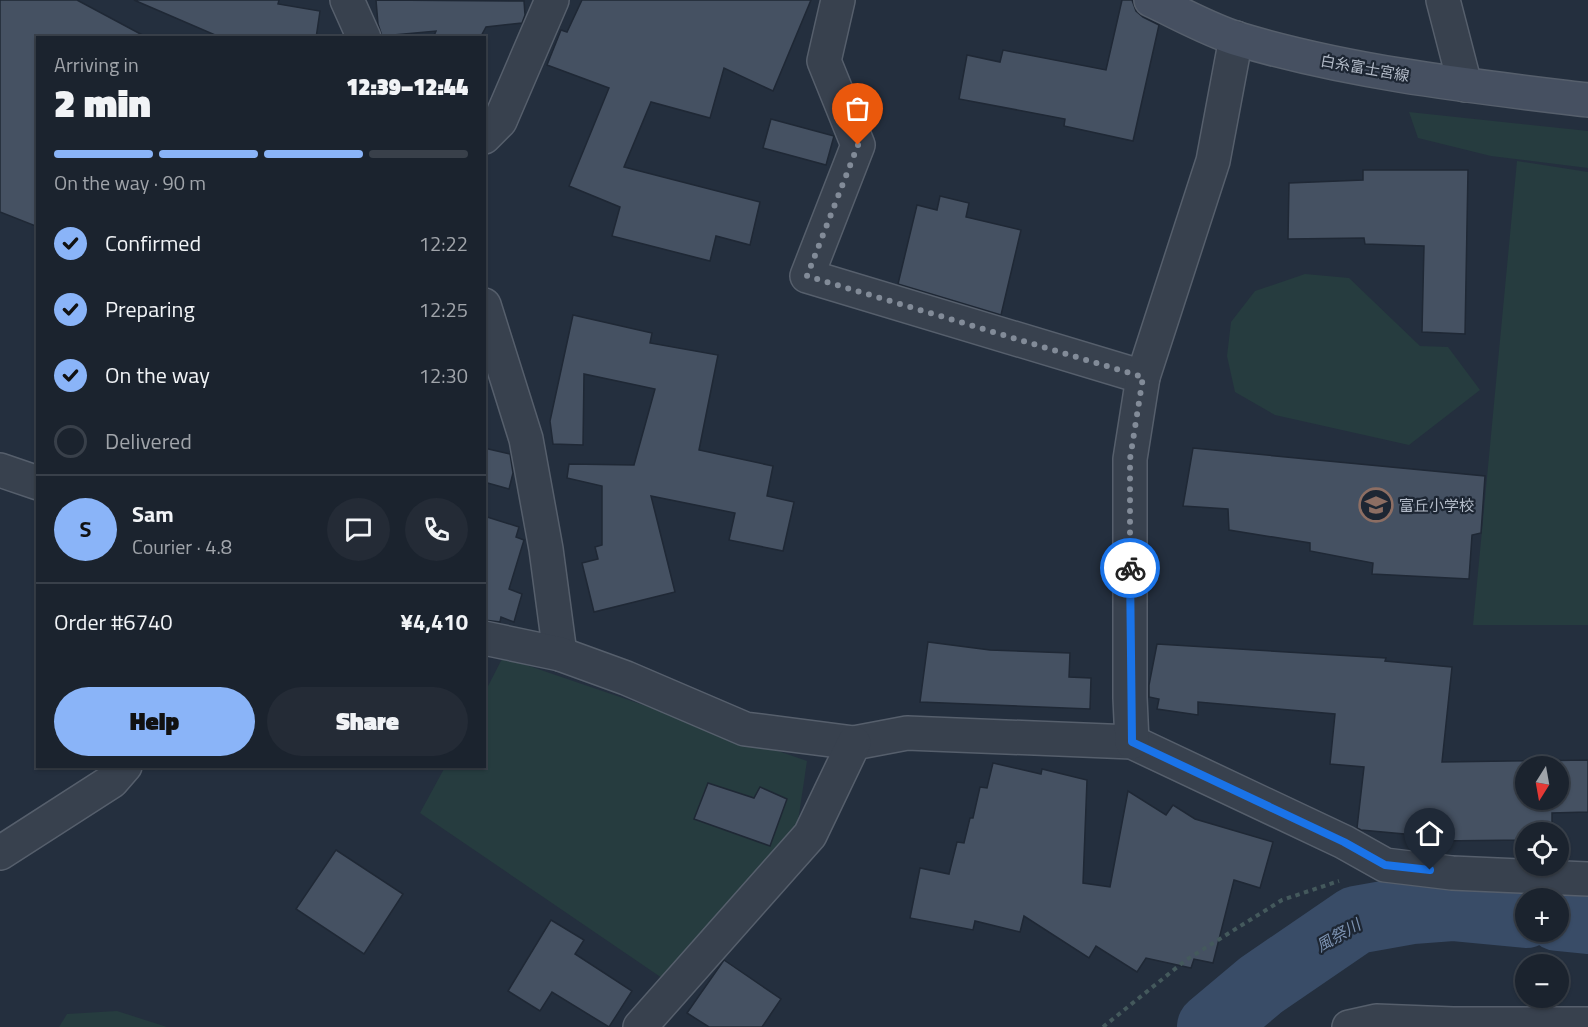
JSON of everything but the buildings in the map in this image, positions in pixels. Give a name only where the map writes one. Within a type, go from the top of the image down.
[{"type":"main road","name":"白糸富士宮線","points":[[1151,0],[1236,38],[1300,56],[1465,85],[1588,100]]},
{"type":"street","points":[[347,0],[363,36]]},
{"type":"street","points":[[486,135],[500,121],[552,0]]},
{"type":"street","points":[[838,0],[824,61],[858,145],[807,276],[1143,377]]},
{"type":"street","points":[[1443,0],[1465,85]]},
{"type":"street","points":[[1132,742],[1130,459],[1143,377],[1213,161],[1236,38]]},
{"type":"street","points":[[486,311],[526,439],[546,549],[560,654]]},
{"type":"street","points":[[0,470],[36,482]]},
{"type":"street","points":[[486,638],[560,654],[626,678],[745,729],[854,743],[907,733],[1132,742],[1344,842],[1385,865],[1452,873],[1588,879]]},
{"type":"street","points":[[640,1027],[810,835],[854,743]]},
{"type":"street","points":[[0,853],[112,781],[123,768]]},
{"type":"street","points":[[1348,1027],[1376,1021],[1566,1026],[1588,1024]]},
{"type":"path","points":[[1102,1027],[1186,960],[1282,900],[1385,865]]},
{"type":"green space","points":[[1409,112],[1588,131],[1588,168],[1491,156],[1418,138]]},
{"type":"green space","points":[[1517,161],[1588,172],[1588,625],[1473,625]]},
{"type":"green space","points":[[1305,274],[1349,278],[1420,346],[1448,347],[1480,390],[1409,445],[1275,415],[1235,392],[1227,356],[1231,322],[1255,291]]},
{"type":"green space","points":[[503,657],[807,761],[797,828],[662,978],[420,813],[444,768],[486,768],[486,690]]},
{"type":"green space","points":[[117,1011],[167,1027],[59,1027],[67,1014]]},
{"type":"waterway","name":"風祭川","points":[[1211,1027],[1261,985],[1356,920],[1412,910],[1452,907],[1515,913]]},
{"type":"waterway","name":"風祭川","points":[[1569,918],[1588,920]]},
{"type":"way so far","points":[[858,145],[807,276],[1143,377],[1130,459],[1130,568]]},
{"type":"place","name":"富丘小学校","points":[[1376,505]]},
{"type":"route","points":[[1130,568],[1132,742],[1344,842],[1385,865],[1430,870]]}]
